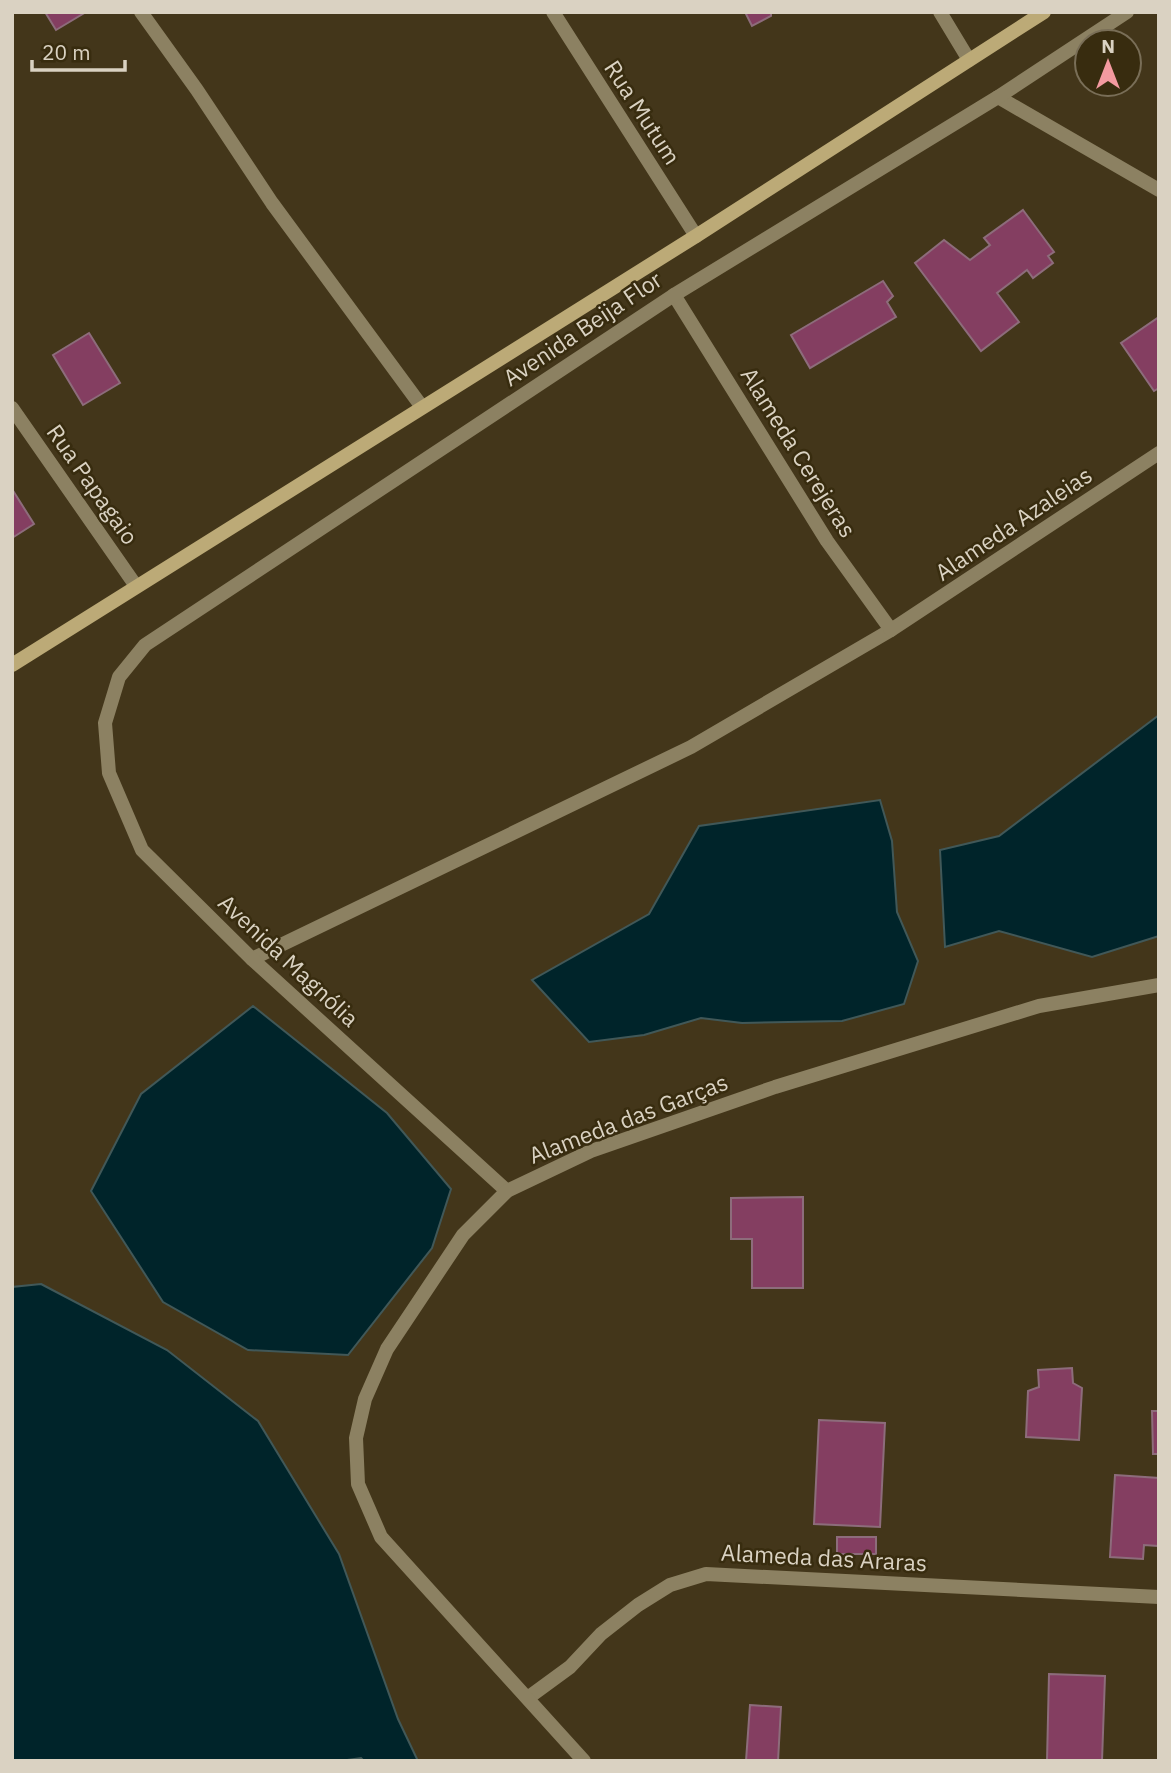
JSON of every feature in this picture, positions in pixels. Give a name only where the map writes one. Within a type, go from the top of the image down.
[{"type":"street","points":[[141,12],[272,203],[422,407]]},
{"type":"street","name":"Rua Mutum","points":[[552,12],[696,236]]},
{"type":"street","points":[[940,12],[969,60]]},
{"type":"street","name":"Avenida Beija Flor","points":[[12,665],[696,236],[1044,12]]},
{"type":"street","name":"Avenida Beija Flor","points":[[105,723],[119,677],[145,645],[674,295],[998,97],[1127,12]]},
{"type":"street","points":[[998,97],[1159,190]]},
{"type":"street","name":"Alameda Cerejeras","points":[[674,295],[827,541],[891,630]]},
{"type":"street","name":"Rua Papagaio","points":[[12,408],[136,586]]},
{"type":"street","name":"Alameda Azaleias","points":[[253,959],[691,747],[891,630],[1159,453]]},
{"type":"street","name":"Avenida Magnólia","points":[[105,723],[109,773],[142,850],[253,959],[507,1191]]},
{"type":"street","name":"Alameda das Garças","points":[[584,1761],[529,1697],[381,1537],[368,1514],[355,1471],[359,1421],[387,1349],[463,1235],[507,1191],[591,1151],[775,1087],[1039,1006],[1159,985]]},
{"type":"street","name":"Alameda das Araras","points":[[529,1697],[570,1667],[601,1634],[638,1605],[670,1586],[706,1574],[1159,1597]]},
{"type":"water","points":[[1159,715],[1159,936],[1092,957],[999,931],[945,947],[940,850],[999,836]]},
{"type":"water","points":[[880,800],[892,841],[897,912],[918,961],[904,1004],[842,1021],[742,1023],[701,1018],[644,1035],[589,1042],[532,980],[649,914],[699,826]]},
{"type":"water","points":[[253,1006],[387,1113],[451,1189],[432,1248],[348,1355],[248,1350],[163,1302],[91,1191],[141,1094]]},
{"type":"water","points":[[41,1284],[167,1350],[258,1421],[339,1554],[398,1719],[418,1761],[364,1761],[361,1758],[340,1761],[12,1761],[12,1287]]},
{"type":"building","points":[[45,12],[86,12],[56,30]]},
{"type":"building","points":[[745,12],[771,12],[771,16],[752,26]]},
{"type":"building","points":[[1023,210],[1054,252],[1048,256],[1053,263],[1033,278],[1027,270],[997,293],[1019,322],[981,351],[915,263],[944,240],[970,260],[990,245],[984,238]]},
{"type":"building","points":[[883,281],[893,296],[887,302],[896,317],[810,368],[791,335]]},
{"type":"building","points":[[1159,317],[1159,388],[1154,391],[1121,343]]},
{"type":"building","points":[[89,333],[120,383],[83,405],[53,355]]},
{"type":"building","points":[[12,489],[34,524],[12,538]]},
{"type":"building","points":[[803,1197],[803,1288],[752,1288],[752,1239],[731,1239],[731,1198]]},
{"type":"building","points":[[1072,1368],[1073,1383],[1082,1388],[1079,1440],[1026,1437],[1028,1391],[1039,1387],[1038,1370]]},
{"type":"building","points":[[1152,1411],[1159,1411],[1159,1454],[1153,1454]]},
{"type":"building","points":[[819,1420],[885,1423],[880,1527],[814,1524]]},
{"type":"building","points":[[1115,1475],[1159,1478],[1159,1560],[1158,1546],[1144,1545],[1143,1559],[1110,1557]]},
{"type":"building","points":[[837,1537],[876,1537],[876,1554],[837,1554]]},
{"type":"building","points":[[1049,1674],[1105,1676],[1102,1761],[1047,1761]]},
{"type":"building","points":[[750,1705],[781,1707],[778,1761],[746,1761]]}]
